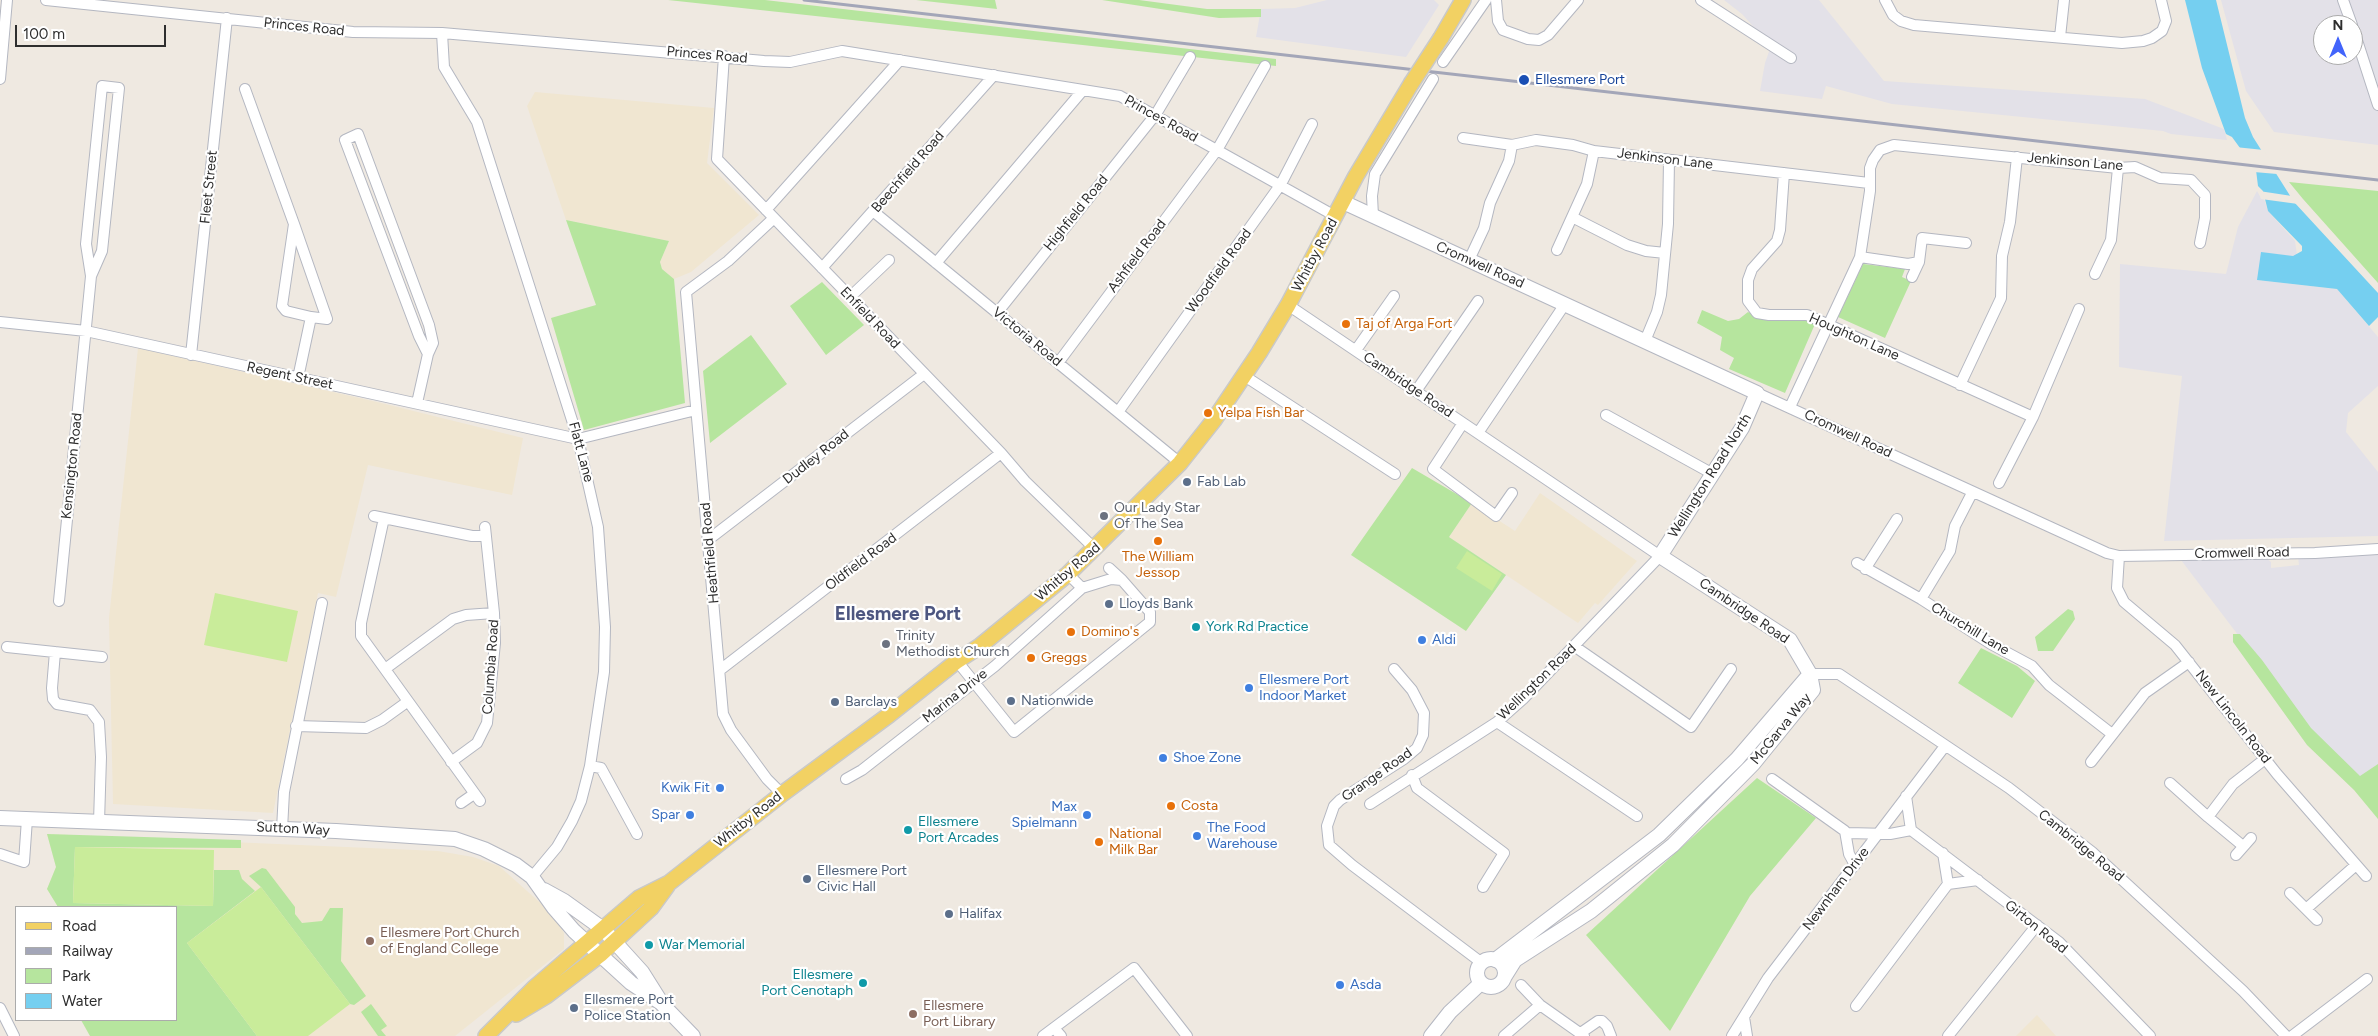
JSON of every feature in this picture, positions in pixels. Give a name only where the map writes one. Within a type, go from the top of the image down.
[{"type":"main road","name":"Whitby Road","points":[[486,1036],[534,988],[639,898],[669,883],[782,794],[889,715],[957,661],[980,646],[1068,574],[1180,463],[1214,420],[1288,305],[1343,202],[1411,84],[1463,0]]},
{"type":"main road","name":"Whitby Road","points":[[502,1022],[546,996],[601,954],[651,908],[669,883]]},
{"type":"street","points":[[0,79],[7,0]]},
{"type":"street","name":"Princes Road","points":[[46,0],[353,32],[442,33],[790,62],[842,51],[1120,96],[1156,114],[1335,216]]},
{"type":"street","points":[[1443,62],[1486,0]]},
{"type":"street","points":[[1496,0],[1500,26],[1508,33],[1532,40],[1546,38],[1578,0]]},
{"type":"street","points":[[1701,0],[1791,58]]},
{"type":"street","points":[[1885,0],[1893,15],[1901,21],[1914,25],[2122,43],[2152,38],[2162,31],[2166,21],[2162,0]]},
{"type":"street","points":[[2060,38],[2064,0]]},
{"type":"street","points":[[2343,0],[2348,15]]},
{"type":"street","name":"Fleet Street","points":[[191,355],[226,18]]},
{"type":"street","name":"Flatt Lane","points":[[442,33],[444,67],[477,122],[578,439],[598,527],[605,626],[603,686],[590,766],[581,802],[572,821],[557,847],[532,877]]},
{"type":"street","name":"Enfield Road","points":[[724,56],[717,159],[1001,453],[1033,489],[1095,549]]},
{"type":"street","points":[[2363,56],[2378,105]]},
{"type":"street","name":"Highfield Road","points":[[997,313],[1156,114],[1190,57]]},
{"type":"street","points":[[770,214],[900,60]]},
{"type":"street","name":"Ashfield Road","points":[[1058,363],[1217,150],[1265,66]]},
{"type":"street","name":"Beechfield Road","points":[[822,268],[874,212],[900,179],[994,75]]},
{"type":"street","points":[[1373,216],[1372,196],[1375,174],[1433,79]]},
{"type":"street","points":[[102,86],[119,88],[110,159],[102,251],[91,276],[86,244],[102,86]]},
{"type":"street","points":[[245,89],[294,224],[327,319],[286,311],[282,306],[294,224]]},
{"type":"street","points":[[936,263],[1083,90]]},
{"type":"street","name":"Woodfield Road","points":[[1118,412],[1281,184],[1312,124]]},
{"type":"street","points":[[417,403],[428,354],[433,342],[429,325],[358,134],[345,140],[419,336],[428,354]]},
{"type":"street","name":"Jenkinson Lane","points":[[1463,138],[1512,145],[1536,140],[1573,145],[1594,151],[1868,183],[1873,160],[1880,150],[1889,146],[2118,168],[2135,168],[2160,178],[2191,180],[2205,195],[2205,218],[2200,243]]},
{"type":"street","points":[[1469,260],[1484,228],[1490,203],[1509,161],[1512,145]]},
{"type":"street","points":[[1557,250],[1587,184],[1594,151]]},
{"type":"street","points":[[95,157],[110,159]]},
{"type":"street","points":[[1960,384],[2001,298],[2002,256],[2010,222],[2017,157]]},
{"type":"street","points":[[1645,341],[1658,312],[1661,295],[1668,224],[1669,160]]},
{"type":"street","points":[[2095,274],[2111,240],[2118,168]]},
{"type":"street","name":"Houghton Lane","points":[[1784,173],[1780,230],[1777,241],[1752,269],[1748,280],[1748,301],[1757,313],[1769,315],[1807,315],[2033,417]]},
{"type":"street","points":[[1790,407],[1860,257],[1869,200],[1868,183]]},
{"type":"street","name":"Cromwell Road","points":[[1343,202],[1790,407],[1972,493],[2107,553],[2119,556],[2378,549]]},
{"type":"street","name":"Victoria Road","points":[[874,212],[1180,463]]},
{"type":"street","name":"Heathfield Road","points":[[770,214],[728,261],[686,292],[724,714],[731,730],[767,779],[782,794]]},
{"type":"street","points":[[1572,217],[1628,245],[1646,251],[1665,253]]},
{"type":"street","points":[[381,234],[393,230]]},
{"type":"street","points":[[1912,277],[1919,262],[1922,238],[1966,243]]},
{"type":"street","points":[[1860,257],[1889,263],[1919,262]]},
{"type":"street","points":[[850,297],[889,260]]},
{"type":"street","name":"Kensington Road","points":[[59,601],[91,276]]},
{"type":"street","points":[[1356,350],[1394,296]]},
{"type":"street","points":[[1416,392],[1478,301]]},
{"type":"street","points":[[1478,433],[1565,304]]},
{"type":"street","name":"Cambridge Road","points":[[1288,305],[1660,556],[1790,640],[1810,674],[1839,674],[2009,788],[2092,852],[2243,991],[2286,1036]]},
{"type":"street","points":[[2000,483],[2033,417],[2079,309]]},
{"type":"street","points":[[298,378],[311,317]]},
{"type":"street","name":"Regent Street","points":[[0,322],[86,331],[578,439]]},
{"type":"street","name":"Dudley Road","points":[[708,540],[924,374]]},
{"type":"street","points":[[1243,375],[1394,474]]},
{"type":"street","name":"Wellington Road North","points":[[1660,556],[1742,428],[1756,393]]},
{"type":"street","points":[[578,439],[696,410]]},
{"type":"street","points":[[1606,415],[1713,474]]},
{"type":"street","points":[[1463,423],[1433,469],[1496,516],[1512,493]]},
{"type":"street","name":"Oldfield Road","points":[[720,670],[1001,453]]},
{"type":"street","name":"Churchill Lane","points":[[1972,493],[1955,526],[1950,551],[1921,599],[1991,644],[2032,666],[2049,685],[2112,734]]},
{"type":"street","name":"Columbia Road","points":[[385,669],[361,636],[361,623],[379,517],[472,536],[485,531],[494,613],[495,642],[487,723],[477,743],[451,762]]},
{"type":"street","points":[[1897,519],[1861,566],[1921,599]]},
{"type":"street","name":"Wellington Road","points":[[1370,804],[1496,722],[1523,699],[1660,556]]},
{"type":"street","name":"New Lincoln Road","points":[[2119,556],[2117,588],[2124,602],[2175,645],[2265,759],[2366,876]]},
{"type":"street","points":[[957,661],[1014,732],[1150,622],[1150,612],[1109,568]]},
{"type":"street","points":[[1068,574],[1082,588],[1111,579],[1122,580]]},
{"type":"street","name":"Marina Drive","points":[[846,779],[862,770],[972,682],[995,666],[1082,588]]},
{"type":"street","points":[[282,829],[284,792],[322,603]]},
{"type":"street","points":[[461,803],[477,797],[385,669],[454,620],[466,616],[494,613]]},
{"type":"street","points":[[1574,646],[1691,728],[1731,668]]},
{"type":"street","points":[[7,647],[102,658]]},
{"type":"street","points":[[55,652],[53,698],[57,704],[90,710],[100,722],[100,822]]},
{"type":"street","points":[[2092,762],[2145,694],[2189,662]]},
{"type":"street","name":"Grange Road","points":[[1394,669],[1412,690],[1424,714],[1423,734],[1417,748],[1404,759],[1340,800],[1334,806],[1327,826],[1329,845],[1352,865],[1488,962]]},
{"type":"street","name":"McGarva Way","points":[[1488,962],[1659,835],[1737,759],[1810,674]]},
{"type":"street","name":"McGarva Way","points":[[1505,976],[1514,960],[1591,911],[1672,845],[1755,762],[1813,690],[1810,674]]},
{"type":"street","points":[[296,726],[366,728],[382,720],[407,702]]},
{"type":"street","points":[[1496,722],[1637,816]]},
{"type":"street","name":"Newnham Drive","points":[[1732,1036],[1768,978],[1944,746]]},
{"type":"street","points":[[2208,817],[2233,784],[2265,759]]},
{"type":"street","points":[[590,766],[601,768],[637,834]]},
{"type":"street","points":[[1412,775],[1417,788],[1504,853],[1483,887]]},
{"type":"street","points":[[1772,779],[1847,833],[1878,832],[1890,834],[1911,830],[1906,796]]},
{"type":"street","points":[[2170,783],[2175,793],[2247,842],[2236,855]]},
{"type":"street","name":"Sutton Way","points":[[0,818],[282,829],[455,839],[516,864],[532,877],[554,908],[587,941],[631,983],[661,1003]]},
{"type":"street","points":[[0,854],[24,862],[27,819]]},
{"type":"street","name":"Girton Road","points":[[1911,830],[2059,942],[2150,1036]]},
{"type":"street","points":[[1847,833],[1849,854],[1855,864]]},
{"type":"street","points":[[1942,853],[1948,884]]},
{"type":"street","points":[[2306,909],[2356,865]]},
{"type":"street","points":[[1856,1006],[1948,884],[1978,880]]},
{"type":"street","name":"Sutton Way","points":[[543,890],[564,901],[603,929],[642,972],[661,1003]]},
{"type":"street","points":[[2290,893],[2317,920]]},
{"type":"street","points":[[1948,1036],[2036,925]]},
{"type":"street","points":[[1488,962],[1504,968],[1505,976],[1500,984],[1496,986],[1491,987],[1481,983],[1478,974],[1488,962]]},
{"type":"street","points":[[1043,1036],[1058,1032],[1134,968],[1187,1036]]},
{"type":"street","points":[[2292,1036],[2367,979]]},
{"type":"street","points":[[1432,1036],[1450,1012],[1481,983]]},
{"type":"street","points":[[1521,985],[1540,1005],[1583,1034],[1598,1021],[1602,1021],[1607,1026],[1611,1036]]},
{"type":"street","points":[[661,1003],[693,1036]]},
{"type":"street","points":[[1504,1036],[1540,1005]]},
{"type":"street","points":[[0,1008],[14,1036]]},
{"type":"street","points":[[1744,1017],[1747,1036]]},
{"type":"shaded area","points":[[1327,0],[1434,0],[1439,5],[1406,57],[1256,37],[1261,9],[1295,8]]},
{"type":"shaded area","points":[[1724,0],[1819,0],[1884,81],[2145,99],[2224,129],[2227,140],[2171,134],[2163,131],[1892,104],[1826,86],[1822,99],[1760,91],[1765,63],[1771,46],[1742,14]]},
{"type":"shaded area","points":[[2221,0],[2378,0],[2378,145],[2274,132],[2246,91]]},
{"type":"shaded area","points":[[535,92],[714,108],[707,163],[759,215],[691,272],[674,279],[662,269],[660,262],[669,241],[566,220],[527,106]]},
{"type":"shaded area","points":[[2257,191],[2261,198],[2264,199],[2268,211],[2295,241],[2297,255],[2257,280],[2337,289],[2378,337],[2378,386],[2348,413],[2346,432],[2378,472],[2378,536],[2164,541],[2182,376],[2119,367],[2120,264],[2226,274],[2238,227]]},
{"type":"shaded area","points":[[138,348],[377,402],[523,438],[512,495],[368,465],[336,597],[318,593],[273,813],[113,804],[109,618]]},
{"type":"shaded area","points":[[1540,493],[1637,561],[1598,605],[1595,603],[1578,623],[1449,537],[1472,503],[1515,531]]},
{"type":"shaded area","points":[[2378,553],[2378,819],[2181,560],[2265,557],[2271,562],[2271,568],[2299,565],[2298,556]]},
{"type":"shaded area","name":"Ellesmere Port Church of England College","points":[[47,834],[438,851],[473,857],[499,866],[554,915],[564,933],[564,949],[455,1036],[90,1036],[82,1021],[178,1021],[178,906],[57,906],[47,889],[56,867]]},
{"type":"shaded area","points":[[2037,1015],[2056,1036],[2016,1036]]},
{"type":"green space","points":[[668,0],[765,0],[1276,59],[1276,66]]},
{"type":"green space","points":[[916,0],[995,0],[997,9]]},
{"type":"green space","points":[[1102,0],[1139,0],[1207,9],[1261,9],[1261,17],[1219,18]]},
{"type":"green space","points":[[2289,182],[2378,191],[2378,283],[2303,199]]},
{"type":"green space","points":[[566,220],[669,241],[660,262],[662,269],[674,279],[685,403],[584,430],[551,318],[596,305]]},
{"type":"green space","points":[[1863,264],[1905,269],[1902,277],[1911,281],[1885,338],[1838,317]]},
{"type":"green space","points":[[822,282],[864,325],[826,355],[790,306]]},
{"type":"green space","points":[[1702,310],[1728,321],[1739,319],[1748,312],[1761,319],[1805,320],[1815,324],[1785,393],[1729,369],[1734,358],[1720,350],[1722,337],[1697,323]]},
{"type":"green space","points":[[751,335],[787,384],[710,443],[703,371]]},
{"type":"green space","points":[[1412,468],[1472,503],[1449,537],[1506,575],[1466,631],[1351,555]]},
{"type":"green space","points":[[1467,551],[1502,574],[1492,591],[1456,568]]},
{"type":"green space","points":[[215,593],[298,611],[287,662],[204,645]]},
{"type":"green space","points":[[2068,609],[2073,611],[2075,619],[2053,651],[2038,651],[2035,637]]},
{"type":"green space","points":[[2233,634],[2240,634],[2262,660],[2311,728],[2360,776],[2378,764],[2378,819],[2354,790],[2307,745],[2233,642]]},
{"type":"green space","points":[[1981,648],[2017,666],[2035,681],[2012,718],[1958,683]]},
{"type":"green space","points":[[1757,778],[1816,818],[1750,896],[1670,1031],[1586,935]]},
{"type":"green space","points":[[47,834],[241,840],[241,848],[75,847],[73,903],[213,906],[214,870],[239,870],[242,879],[255,891],[187,943],[257,1036],[90,1036],[82,1021],[178,1021],[178,906],[57,906],[47,889],[56,867]]},
{"type":"green space","points":[[75,847],[214,850],[213,906],[73,903]]},
{"type":"green space","points":[[262,868],[266,869],[295,907],[295,914],[302,923],[322,921],[330,908],[343,908],[341,961],[366,996],[354,1005],[350,1004],[261,887],[249,876]]},
{"type":"green space","points":[[261,887],[350,1004],[308,1036],[257,1036],[187,943]]},
{"type":"green space","points":[[371,1004],[387,1026],[381,1030],[386,1036],[378,1036],[361,1012]]},
{"type":"water","points":[[2185,0],[2216,0],[2245,118],[2253,137],[2294,202],[2378,293],[2378,317],[2369,326],[2337,289],[2257,280],[2261,252],[2293,256],[2302,251],[2302,246],[2268,211],[2263,191],[2258,186],[2256,170],[2232,137],[2226,134],[2202,68]]},
{"type":"pier","points":[[2235,147],[2264,150],[2277,174],[2254,172]]},
{"type":"pier","points":[[2259,191],[2292,196],[2298,204],[2261,199]]},
{"type":"railway","points":[[804,0],[2378,180]]},
{"type":"place","name":"Ellesmere Port","points":[[1524,80]]},
{"type":"place","name":"Taj of Arga Fort","points":[[1346,324]]},
{"type":"place","name":"Yelpa Fish Bar","points":[[1208,413]]},
{"type":"place","name":"Fab Lab","points":[[1187,482]]},
{"type":"place","name":"Our Lady Star Of The Sea","points":[[1104,516]]},
{"type":"place","name":"The William Jessop","points":[[1158,541]]},
{"type":"place","name":"Lloyds Bank","points":[[1109,604]]},
{"type":"place","name":"York Rd Practice","points":[[1196,627]]},
{"type":"place","name":"Domino's","points":[[1071,632]]},
{"type":"place","name":"Aldi","points":[[1422,640]]},
{"type":"place","name":"Trinity Methodist Church","points":[[886,644]]},
{"type":"place","name":"Greggs","points":[[1031,658]]},
{"type":"place","name":"Ellesmere Port Indoor Market","points":[[1249,688]]},
{"type":"place","name":"Nationwide","points":[[1011,701]]},
{"type":"place","name":"Barclays","points":[[835,702]]},
{"type":"place","name":"Shoe Zone","points":[[1163,758]]},
{"type":"place","name":"Kwik Fit","points":[[720,788]]},
{"type":"place","name":"Costa","points":[[1171,806]]},
{"type":"place","name":"Spar","points":[[690,815]]},
{"type":"place","name":"Max Spielmann","points":[[1087,815]]},
{"type":"place","name":"Ellesmere Port Arcades","points":[[908,830]]},
{"type":"place","name":"The Food Warehouse","points":[[1197,836]]},
{"type":"place","name":"National Milk Bar","points":[[1099,842]]},
{"type":"place","name":"Ellesmere Port Civic Hall","points":[[807,879]]},
{"type":"place","name":"Halifax","points":[[949,914]]},
{"type":"place","name":"Ellesmere Port Church of England College","points":[[370,941]]},
{"type":"place","name":"War Memorial","points":[[649,945]]},
{"type":"place","name":"Ellesmere Port Cenotaph","points":[[863,983]]},
{"type":"place","name":"Asda","points":[[1340,985]]},
{"type":"place","name":"Ellesmere Port Police Station","points":[[574,1008]]},
{"type":"place","name":"Ellesmere Port Library","points":[[913,1014]]},
{"type":"district","name":"Ellesmere Port","points":[[898,614]]}]
